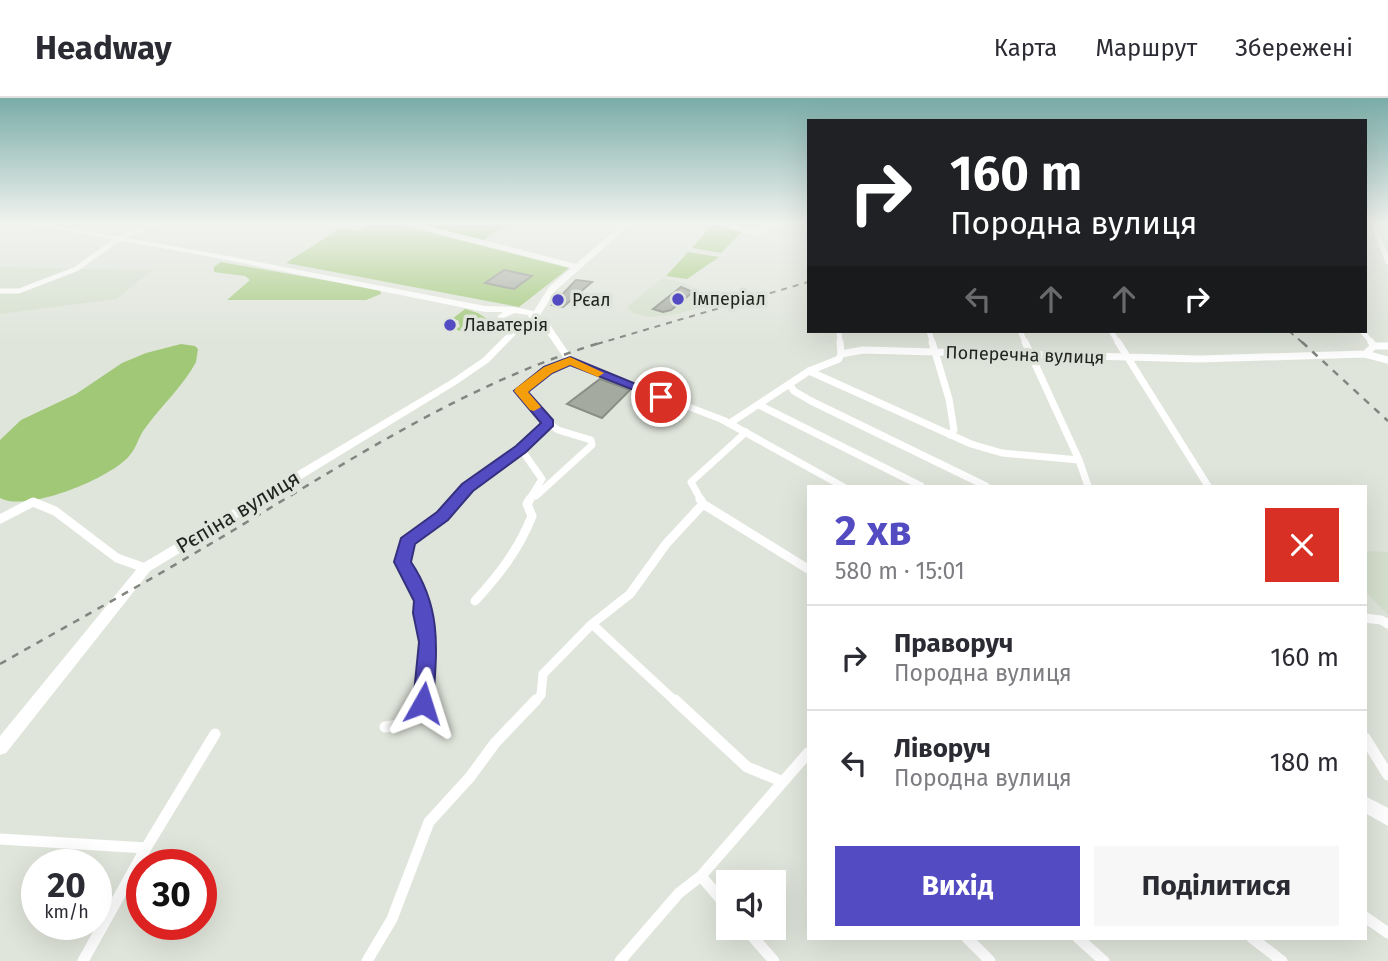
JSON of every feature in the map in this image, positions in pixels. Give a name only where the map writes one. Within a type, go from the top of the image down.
[{"type":"main road","points":[[246,262],[410,292],[485,310],[532,313],[547,327],[570,361],[730,423],[841,485]]},
{"type":"main road","points":[[501,345],[505,329],[502,321],[507,312],[517,310],[552,289],[583,262]]},
{"type":"main road","points":[[534,317],[552,289]]},
{"type":"main road","points":[[485,310],[502,321],[522,325],[555,339]]},
{"type":"main road","name":"Рєпіна вулиця","points":[[0,748],[145,568],[454,383],[486,360],[534,317]]},
{"type":"main road","points":[[1367,805],[1388,818]]},
{"type":"street","points":[[0,291],[19,291],[76,269],[85,262]]},
{"type":"street","points":[[559,262],[578,267]]},
{"type":"street","points":[[839,333],[841,354]]},
{"type":"street","points":[[930,333],[949,399],[954,430],[950,435]]},
{"type":"street","points":[[1021,333],[1079,460],[1088,485]]},
{"type":"street","points":[[1112,333],[1208,485]]},
{"type":"street","points":[[1364,333],[1374,346]]},
{"type":"street","points":[[1365,354],[1374,346],[1388,346]]},
{"type":"street","name":"Поперечна вулиця","points":[[730,423],[809,371],[839,359],[841,354],[863,350],[1200,359],[1365,354],[1388,360]]},
{"type":"street","points":[[527,504],[592,445],[590,440],[558,430],[548,423],[520,391],[548,370],[570,361]]},
{"type":"street","points":[[809,371],[950,435],[1002,453],[1079,460]]},
{"type":"street","points":[[789,384],[794,391],[811,401],[984,485]]},
{"type":"street","points":[[759,405],[918,485]]},
{"type":"street","points":[[384,727],[402,725],[417,714],[423,703],[426,682],[428,642],[422,613],[423,601],[416,583],[402,562],[407,542],[443,516],[468,488],[521,449],[548,423]]},
{"type":"street","points":[[746,432],[691,482],[703,504],[807,568]]},
{"type":"street","points":[[521,449],[542,479],[527,504]]},
{"type":"street","points":[[0,519],[33,502],[55,511],[117,558],[145,568]]},
{"type":"street","points":[[475,601],[505,570],[523,540],[532,516],[527,504]]},
{"type":"street","points":[[367,961],[392,919],[429,822],[495,743],[541,695],[543,674],[592,624],[630,594],[666,544],[703,504]]},
{"type":"street","points":[[1367,618],[1388,624]]},
{"type":"street","points":[[592,624],[747,767],[781,781]]},
{"type":"street","points":[[83,961],[146,848],[215,734]]},
{"type":"street","points":[[1367,741],[1388,775]]},
{"type":"street","points":[[620,961],[679,893],[701,876],[807,754]]},
{"type":"street","points":[[0,839],[146,848]]},
{"type":"street","points":[[701,876],[716,894]]},
{"type":"street","points":[[1367,918],[1388,933]]},
{"type":"street","points":[[756,940],[774,961]]},
{"type":"street","points":[[969,940],[990,961]]},
{"type":"street","points":[[1080,940],[1104,961]]},
{"type":"street","points":[[1255,940],[1282,961]]},
{"type":"shaded area","points":[[0,267],[152,270],[117,299],[0,314]]},
{"type":"shaded area","points":[[662,278],[691,285],[699,293],[696,300],[710,305],[676,314],[650,317],[633,313],[627,307]]},
{"type":"shaded area","points":[[1367,551],[1388,552],[1388,615],[1367,593]]},
{"type":"green space","points":[[223,262],[380,290],[381,294],[366,300],[227,300],[250,280],[245,276],[214,272],[214,267]]},
{"type":"green space","points":[[547,262],[569,268],[519,307],[286,263]]},
{"type":"green space","points":[[679,262],[711,262],[687,279],[666,276]]},
{"type":"green space","points":[[465,309],[486,319],[492,331],[483,334],[450,329],[460,327],[458,320],[448,322]]},
{"type":"green space","points":[[181,344],[198,349],[196,362],[144,430],[132,452],[120,464],[88,483],[48,497],[29,501],[0,498],[0,440],[21,420],[76,394],[122,363],[146,353]]},
{"type":"building","points":[[504,270],[532,276],[514,289],[485,283]]},
{"type":"building","points":[[576,280],[592,282],[563,307],[552,305]]},
{"type":"building","name":"Імперіал","points":[[681,287],[693,292],[671,310],[663,312],[653,309]]},
{"type":"building","points":[[600,379],[630,390],[602,418],[567,404]]},
{"type":"railway","points":[[597,344],[807,282]]},
{"type":"railway","points":[[1291,333],[1304,344]]},
{"type":"railway","points":[[597,344],[603,342]]},
{"type":"railway","points":[[1302,342],[1388,421]]},
{"type":"railway","points":[[0,664],[452,403],[552,359],[597,344]]},
{"type":"slow traffic","points":[[534,407],[520,391],[548,370],[570,361],[598,373]]},
{"type":"place","name":"Імперіал","points":[[678,299]]},
{"type":"place","name":"Рєал","points":[[558,300]]},
{"type":"place","name":"Лаватерія","points":[[450,325]]},
{"type":"route","points":[[423,703],[428,642],[422,613],[423,601],[416,583],[402,562],[407,542],[443,516],[468,488],[521,449],[548,423],[520,391],[548,370],[570,361],[661,397]]}]
